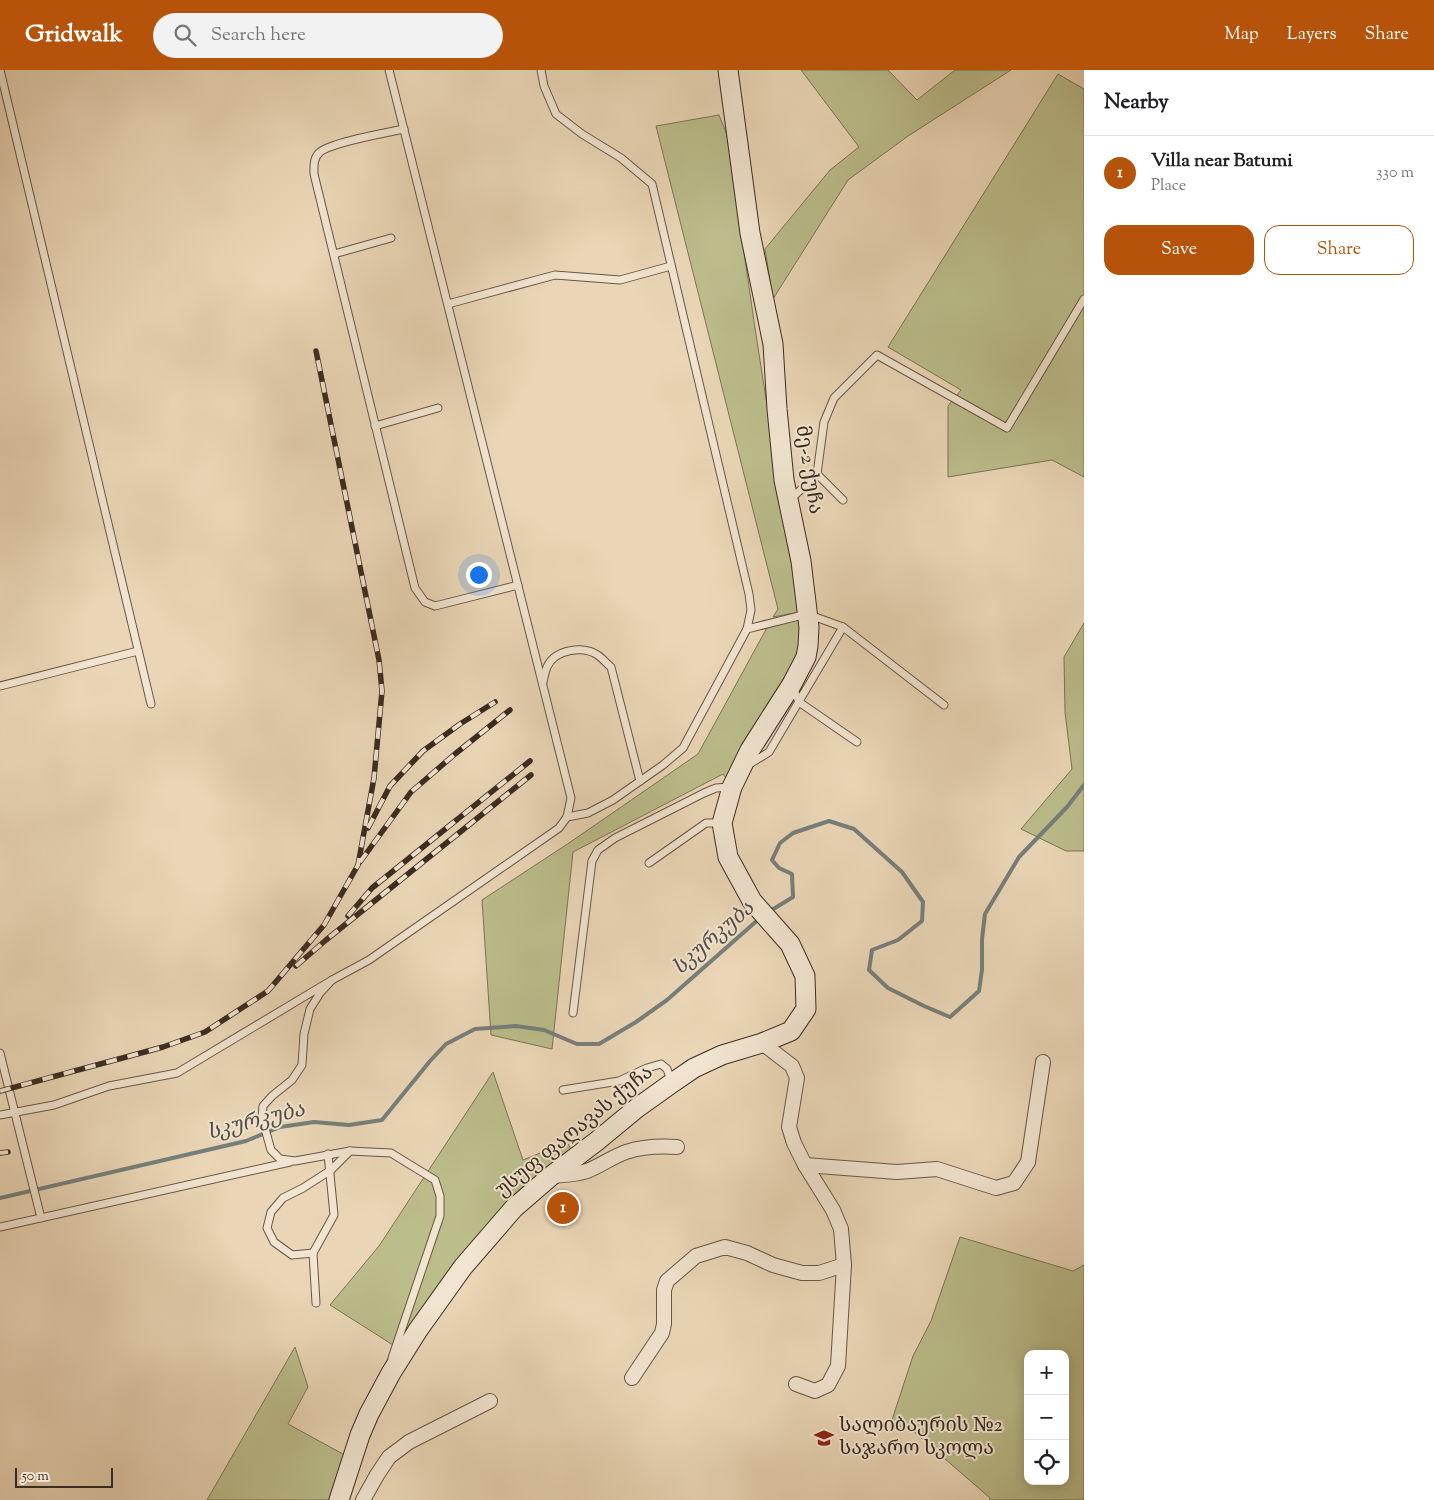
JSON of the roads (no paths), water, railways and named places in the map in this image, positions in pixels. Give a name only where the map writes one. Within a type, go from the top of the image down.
[{"type":"street","name":"მე-2 ქუჩა","points":[[728,70],[750,233],[773,344],[776,409],[784,480],[801,561],[807,614],[808,646],[806,657],[792,684],[750,750],[732,787],[722,823],[728,857]]},
{"type":"street","name":"უსუფ ფაღავას ქუჩა","points":[[339,1500],[360,1435],[382,1389],[418,1330],[462,1267],[514,1208],[551,1176],[672,1083],[694,1068],[722,1055],[791,1032],[806,1008],[805,976],[790,944],[752,901],[728,857]]},
{"type":"street","points":[[762,1043],[792,1066],[797,1078],[789,1126],[794,1143],[805,1165],[833,1210],[841,1229],[844,1265],[838,1366],[828,1385],[815,1391],[796,1384]]},
{"type":"street","points":[[805,1165],[897,1172],[936,1169],[996,1188],[1014,1183],[1028,1162],[1043,1062]]},
{"type":"street","points":[[551,1176],[574,1174],[587,1170],[628,1152],[666,1146],[677,1147]]},
{"type":"street","points":[[632,1378],[662,1333],[664,1324],[664,1290],[668,1281],[696,1256],[725,1246],[747,1253],[773,1265],[802,1273],[819,1273],[844,1265]]},
{"type":"street","points":[[363,1500],[390,1457],[408,1442],[490,1401]]},
{"type":"lane","points":[[0,70],[151,704]]},
{"type":"lane","points":[[0,1115],[54,1105],[109,1086],[177,1073],[332,980],[370,960],[559,828],[567,817],[571,798],[389,70]]},
{"type":"lane","points":[[541,70],[544,86],[556,114],[582,134],[621,158],[652,184],[750,594],[751,610],[747,629],[682,748],[664,765],[612,800],[588,812],[567,817]]},
{"type":"lane","points":[[404,129],[334,145],[319,152],[314,162],[314,174],[415,588],[425,602],[435,606],[518,585]]},
{"type":"lane","points":[[334,254],[391,238]]},
{"type":"lane","points":[[448,304],[555,275],[620,280],[671,266]]},
{"type":"lane","points":[[789,501],[817,474],[824,422],[834,398],[876,355],[1007,428],[1084,299]]},
{"type":"lane","points":[[375,426],[438,408]]},
{"type":"lane","points":[[817,474],[843,500]]},
{"type":"lane","points":[[747,629],[807,614],[843,627],[944,705]]},
{"type":"lane","points":[[741,769],[769,752],[843,627]]},
{"type":"lane","points":[[542,684],[547,666],[554,657],[564,652],[581,650],[598,655],[611,667],[640,781]]},
{"type":"lane","points":[[0,686],[138,651]]},
{"type":"lane","points":[[792,684],[799,702],[857,742]]},
{"type":"lane","points":[[573,1012],[592,861],[598,850],[615,838],[704,793],[716,788],[732,787]]},
{"type":"lane","points":[[649,863],[706,823],[722,823]]},
{"type":"lane","points":[[295,1161],[280,1158],[271,1150],[262,1118],[263,1106],[292,1080],[302,1064],[304,1034],[310,1009],[320,993],[332,980]]},
{"type":"lane","points":[[0,1053],[40,1218]]},
{"type":"lane","points":[[563,1090],[619,1081],[647,1068],[661,1064],[667,1069],[672,1083]]},
{"type":"lane","points":[[314,1253],[292,1255],[274,1242],[267,1228],[271,1212],[283,1198],[331,1170],[350,1151]]},
{"type":"lane","points":[[0,1227],[328,1154],[350,1151],[391,1153],[435,1180],[440,1196],[440,1216],[382,1389]]},
{"type":"lane","points":[[316,1303],[314,1253],[334,1215],[328,1154]]},
{"type":"waterway","name":"სკურკუბა","points":[[770,911],[793,897],[792,874],[779,868],[772,860],[780,843],[793,833],[829,821],[854,829],[902,872],[923,902],[922,921],[898,940],[872,950],[869,970],[888,988],[950,1017],[979,991],[985,914],[1019,857],[1067,807],[1084,785]]},
{"type":"waterway","name":"სკურკუბა","points":[[0,1198],[246,1141],[280,1127],[314,1122],[349,1125],[382,1120],[446,1044],[475,1029],[516,1026],[544,1030],[577,1044],[599,1044],[636,1022],[667,1000],[760,918]]},
{"type":"railway","points":[[0,1091],[163,1047],[205,1032],[268,991],[324,925],[358,865],[374,778],[382,691],[379,660],[316,351]]},
{"type":"railway","points":[[368,828],[390,786],[423,751],[460,724],[495,702]]},
{"type":"railway","points":[[360,862],[411,792],[510,710]]},
{"type":"railway","points":[[348,916],[372,888],[530,761]]},
{"type":"railway","points":[[296,966],[531,775]]},
{"type":"railway","points":[[0,1153],[8,1152]]},
{"type":"place","name":"Villa near Batumi","points":[[563,1208]]},
{"type":"place","name":"სალიბაურის №2 საჯარო სკოლა","points":[[824,1438]]}]
